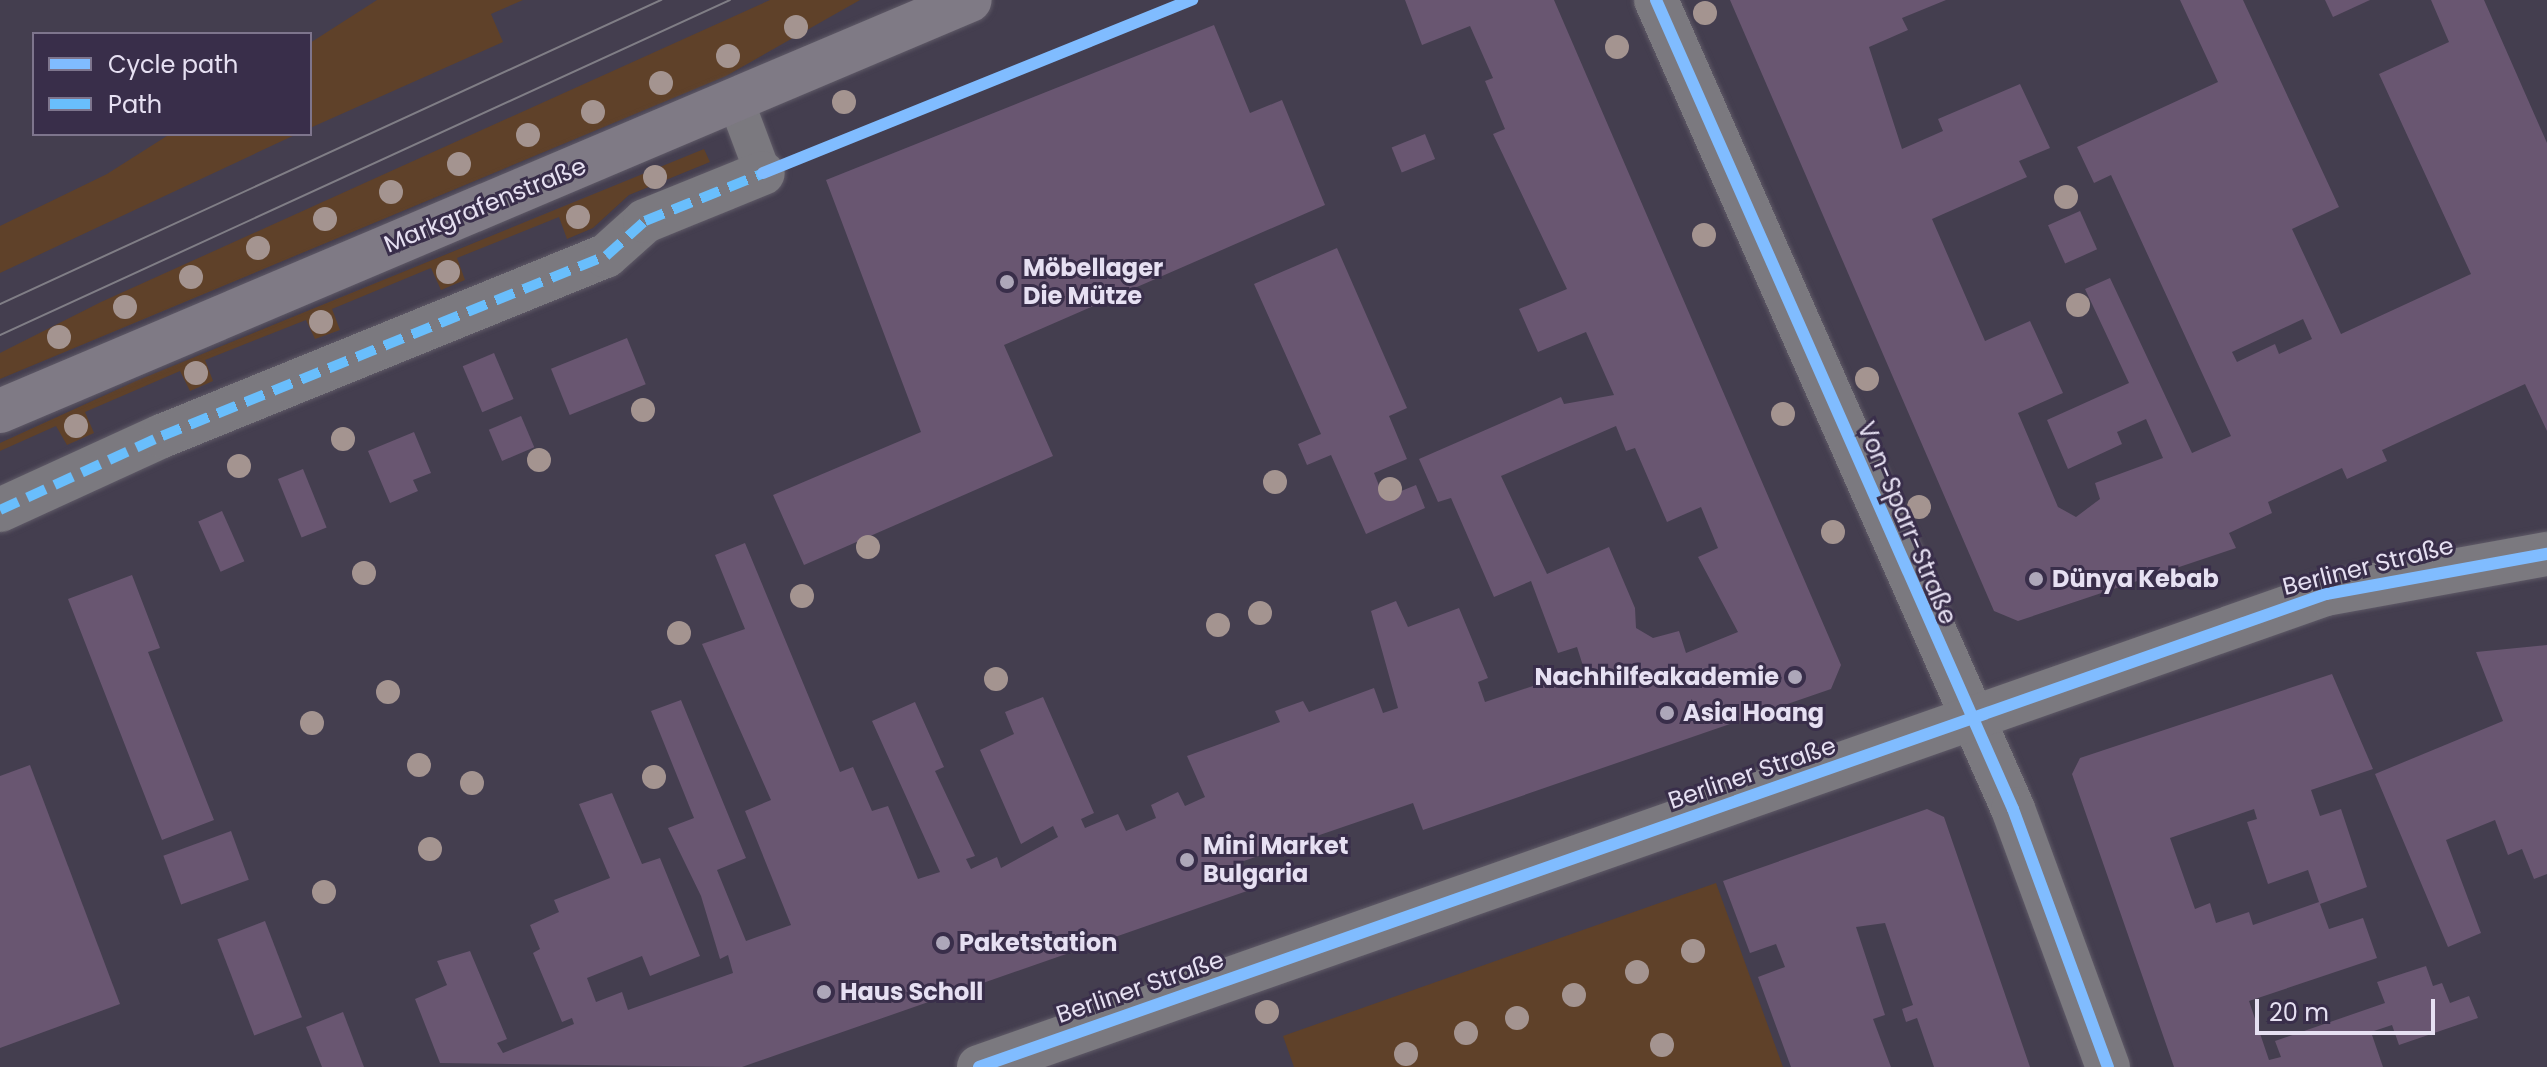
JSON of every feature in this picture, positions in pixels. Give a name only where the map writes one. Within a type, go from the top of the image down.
[{"type":"main road","name":"Markgrafenstraße","points":[[0,411],[737,104],[970,0]]},
{"type":"street","name":"Von-Sparr-Straße","points":[[1656,0],[1969,720],[2013,809],[2108,1067]]},
{"type":"street","points":[[0,510],[162,436],[606,256],[645,221],[763,173]]},
{"type":"street","name":"Berliner Straße","points":[[979,1067],[2326,594],[2547,554]]},
{"type":"lane","points":[[737,104],[763,173]]},
{"type":"shaded area","points":[[377,0],[523,0],[491,14],[503,42],[312,127],[312,42]]},
{"type":"shaded area","points":[[770,0],[860,0],[726,76],[0,379],[0,353],[101,302]]},
{"type":"shaded area","points":[[167,136],[293,136],[0,273],[0,226],[107,174]]},
{"type":"shaded area","points":[[704,149],[710,162],[629,195],[593,228],[567,239],[559,217],[457,258],[465,280],[441,290],[431,268],[332,309],[340,330],[315,339],[306,320],[205,360],[213,381],[190,391],[180,371],[85,412],[94,433],[67,445],[56,426],[0,451],[0,443],[136,381]]},
{"type":"shaded area","points":[[1716,883],[1783,1067],[1294,1067],[1283,1036]]},
{"type":"building","points":[[1405,0],[1554,0],[1841,665],[1831,689],[1423,830],[1413,803],[1235,864],[1247,891],[742,1067],[440,1063],[415,999],[447,985],[437,961],[470,951],[507,1039],[497,1043],[503,1053],[574,1024],[572,1018],[562,1022],[533,953],[540,949],[530,925],[559,912],[554,900],[610,878],[579,804],[612,793],[642,864],[660,858],[700,956],[650,976],[642,956],[587,978],[596,1002],[622,992],[628,1010],[733,973],[728,955],[720,959],[701,896],[668,828],[694,818],[651,711],[681,700],[746,858],[717,870],[746,941],[791,925],[745,811],[771,800],[702,644],[745,629],[715,555],[745,543],[840,772],[853,767],[872,811],[888,806],[918,879],[940,872],[872,721],[915,702],[944,767],[935,771],[975,856],[966,859],[971,869],[997,857],[1001,868],[1058,837],[1053,826],[1021,844],[980,750],[1014,734],[1005,712],[1043,697],[1094,813],[1081,819],[1085,828],[1118,814],[1126,831],[1156,818],[1151,805],[1178,792],[1185,806],[1205,797],[1187,756],[1280,722],[1275,711],[1303,701],[1309,712],[1374,688],[1383,713],[1398,708],[1371,611],[1396,601],[1408,627],[1459,608],[1488,678],[1478,682],[1485,702],[1584,669],[1577,647],[1558,653],[1531,581],[1494,597],[1451,498],[1438,502],[1419,459],[1561,397],[1564,404],[1614,395],[1586,332],[1538,352],[1519,309],[1567,289],[1493,134],[1505,129],[1485,81],[1493,78],[1470,26],[1422,45]],"holes":[[[1616,426],[1626,451],[1635,448],[1667,522],[1701,507],[1718,548],[1698,557],[1738,632],[1686,653],[1679,631],[1653,638],[1636,628],[1635,608],[1609,547],[1547,574],[1501,476]]]},
{"type":"building","points":[[1730,0],[1946,0],[1902,18],[1908,30],[1869,47],[1902,149],[1943,131],[1938,119],[2020,84],[2050,148],[2019,161],[2027,177],[1932,219],[1985,341],[2030,321],[2063,393],[2018,413],[2058,507],[2076,517],[2100,499],[2095,483],[2163,458],[2146,419],[2117,432],[2122,444],[2068,469],[2047,420],[2129,383],[2085,289],[2110,278],[2192,453],[2231,436],[2111,175],[2094,183],[2077,147],[2218,82],[2180,0],[2243,0],[2339,207],[2292,229],[2341,334],[2471,274],[2379,74],[2449,42],[2431,0],[2484,0],[2547,143],[2547,431],[2525,384],[2382,450],[2387,461],[2347,479],[2342,468],[2268,502],[2272,513],[2229,533],[2236,548],[2018,621],[1994,611]],"holes":[[[2303,319],[2312,339],[2279,354],[2275,344],[2237,362],[2232,352]]]},
{"type":"building","points":[[2325,0],[2370,0],[2333,17]]},
{"type":"building","name":"Möbellager Die Mütze","points":[[1214,25],[1250,113],[1282,100],[1325,205],[1004,345],[1053,456],[804,565],[773,495],[921,432],[826,180]]},
{"type":"building","points":[[1425,134],[1435,159],[1402,173],[1392,147]]},
{"type":"building","points":[[2080,211],[2097,249],[2065,264],[2048,225]]},
{"type":"building","points":[[1337,248],[1407,408],[1389,416],[1407,459],[1374,473],[1384,498],[1416,485],[1425,508],[1366,534],[1331,455],[1307,465],[1298,444],[1321,434],[1254,284]]},
{"type":"building","points":[[627,338],[646,384],[570,415],[551,369]]},
{"type":"building","points":[[494,353],[514,399],[482,412],[463,366]]},
{"type":"building","points":[[521,416],[534,447],[502,461],[489,430]]},
{"type":"building","points":[[414,432],[431,473],[413,480],[418,491],[390,503],[368,451]]},
{"type":"building","points":[[303,469],[327,527],[302,538],[278,479]]},
{"type":"building","points":[[222,511],[244,561],[221,572],[198,522]]},
{"type":"building","points":[[132,575],[160,648],[148,652],[214,820],[162,840],[68,599]]},
{"type":"building","points":[[2547,645],[2547,874],[2534,879],[2522,849],[2508,855],[2495,820],[2446,840],[2481,933],[2448,947],[2375,774],[2503,721],[2476,652]]},
{"type":"building","points":[[2332,674],[2373,769],[2311,790],[2320,816],[2341,809],[2367,887],[2320,904],[2329,929],[2363,918],[2377,958],[2249,1001],[2269,1060],[2281,1057],[2275,1041],[2385,1003],[2377,982],[2426,966],[2433,986],[2442,983],[2450,1003],[2469,996],[2478,1018],[2399,1045],[2392,1025],[2371,1032],[2383,1067],[2174,1067],[2072,774],[2080,758]],"holes":[[[2254,809],[2257,819],[2247,822],[2268,884],[2308,870],[2319,902],[2253,925],[2249,912],[2216,923],[2210,903],[2195,909],[2170,838]]]},
{"type":"building","points":[[30,765],[120,1004],[0,1048],[0,776]]},
{"type":"building","points":[[1927,809],[1944,817],[2030,1067],[1934,1067],[1917,1018],[1906,1022],[1902,1009],[1913,1005],[1885,923],[1856,927],[1885,1015],[1873,1019],[1891,1067],[1791,1067],[1758,977],[1785,967],[1776,944],[1750,953],[1723,881]]},
{"type":"building","points":[[231,831],[249,880],[181,904],[163,856]]},
{"type":"building","points":[[265,921],[302,1017],[254,1035],[217,939]]},
{"type":"building","points":[[343,1012],[364,1067],[322,1067],[306,1027]]},
{"type":"tram line","points":[[0,304],[661,0]]},
{"type":"tram line","points":[[0,335],[730,0]]},
{"type":"marked path","points":[[0,510],[162,436],[606,256],[645,221],[769,171]]},
{"type":"cycle path","points":[[763,173],[1192,0]]},
{"type":"cycle path","points":[[1656,0],[2013,809],[2108,1067]]},
{"type":"cycle path","points":[[979,1067],[2326,594],[2547,554]]},
{"type":"place","name":"Möbellager Die Mütze","points":[[1007,282]]},
{"type":"place","name":"Dünya Kebab","points":[[2036,579]]},
{"type":"place","name":"Nachhilfeakademie","points":[[1795,677]]},
{"type":"place","name":"Asia Hoang","points":[[1667,713]]},
{"type":"place","name":"Mini Market Bulgaria","points":[[1187,860]]},
{"type":"place","name":"Paketstation","points":[[943,943]]},
{"type":"place","name":"Haus Scholl","points":[[824,992]]}]
